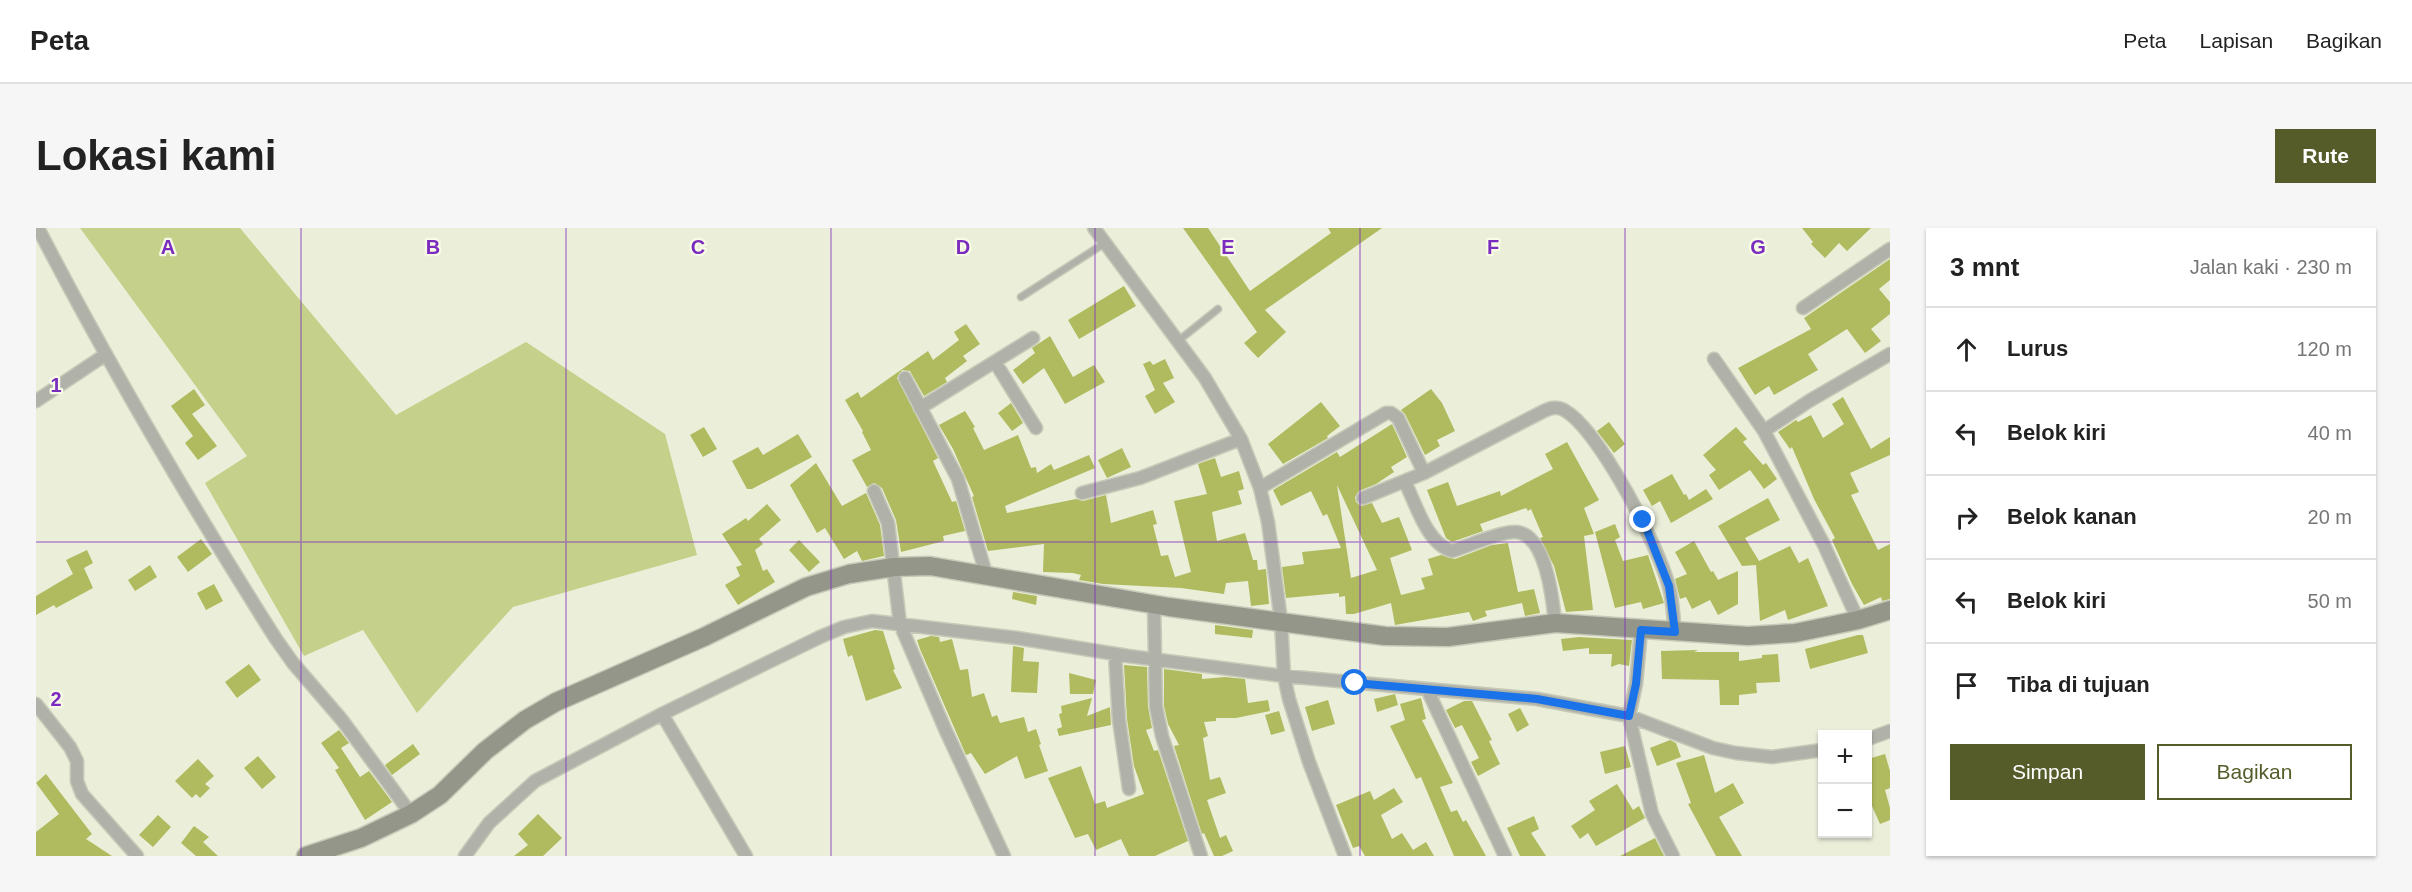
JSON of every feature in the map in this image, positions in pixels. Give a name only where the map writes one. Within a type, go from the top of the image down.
[{"type":"main road","points":[[306,856],[361,838],[411,814],[440,795],[484,751],[525,720],[556,702],[704,637],[806,587],[849,574],[895,575],[930,566],[986,574],[1281,628],[1385,636],[1448,638],[1555,623],[1748,636],[1795,633],[1858,620],[1890,610]]},
{"type":"street","points":[[38,228],[105,356],[173,473],[276,639],[293,663],[342,720],[411,814]]},
{"type":"street","points":[[1094,228],[1205,378],[1241,440],[1260,488],[1273,548],[1284,672],[1309,762],[1345,856]]},
{"type":"street","points":[[1803,308],[1890,249]]},
{"type":"street","points":[[920,408],[1033,338]]},
{"type":"street","points":[[1764,432],[1809,401],[1890,353],[1888,348],[1890,346]]},
{"type":"street","points":[[36,401],[105,356]]},
{"type":"street","points":[[1714,359],[1764,432],[1824,545],[1858,620]]},
{"type":"street","points":[[995,362],[1036,428]]},
{"type":"street","points":[[905,378],[958,479],[986,574]]},
{"type":"street","points":[[1363,498],[1405,482],[1542,412],[1557,407],[1565,411],[1594,440],[1643,520],[1669,586],[1675,632]]},
{"type":"street","points":[[1260,488],[1391,412],[1398,418],[1424,473]]},
{"type":"street","points":[[1082,493],[1140,478],[1241,440]]},
{"type":"street","points":[[1405,482],[1433,539],[1445,549],[1452,551],[1513,532],[1527,536],[1541,555],[1550,578],[1555,623]]},
{"type":"street","points":[[874,491],[888,524],[900,620],[923,680],[1004,856]]},
{"type":"street","points":[[1154,605],[1156,707],[1161,736],[1201,856]]},
{"type":"street","points":[[465,856],[489,823],[535,781],[662,714],[844,627],[872,621],[900,620],[1155,659],[1630,710],[1713,748],[1736,753],[1772,757],[1818,751]]},
{"type":"street","points":[[1641,630],[1636,684],[1630,710],[1652,814],[1673,856]]},
{"type":"street","points":[[1115,654],[1119,720],[1129,789]]},
{"type":"street","points":[[1427,689],[1505,856]]},
{"type":"street","points":[[36,704],[74,754],[77,761],[77,781],[82,794],[137,856]]},
{"type":"street","points":[[662,714],[746,856]]},
{"type":"street","points":[[1872,739],[1888,735]]},
{"type":"lane","points":[[1021,297],[1105,243]]},
{"type":"lane","points":[[1177,342],[1218,309]]},
{"type":"green space","points":[[80,228],[240,228],[396,415],[526,342],[665,434],[697,555],[513,607],[417,713],[363,630],[304,656],[205,483],[247,456]]},
{"type":"building","points":[[1183,228],[1208,228],[1250,291],[1331,233],[1328,228],[1382,228],[1265,310],[1286,332],[1258,358],[1244,343],[1257,332]]},
{"type":"building","points":[[1802,228],[1871,228],[1847,251],[1839,243],[1825,258],[1811,244],[1813,242]]},
{"type":"building","points":[[1890,259],[1890,280],[1879,289],[1890,302],[1890,314],[1871,329],[1881,341],[1865,353],[1847,329],[1808,354],[1818,370],[1774,395],[1769,386],[1755,395],[1738,368],[1811,329],[1804,318]]},
{"type":"building","points":[[1124,286],[1136,306],[1079,339],[1068,320]]},
{"type":"building","points":[[966,324],[980,344],[963,356],[967,361],[945,378],[947,382],[924,396],[910,371],[902,370],[897,378],[938,458],[933,461],[952,502],[956,501],[965,531],[943,536],[944,541],[901,552],[896,520],[882,488],[874,483],[867,487],[852,460],[871,450],[845,400],[858,392],[861,398],[928,351],[933,360],[959,340],[954,332]]},
{"type":"building","points":[[1050,336],[1073,377],[1094,365],[1105,382],[1065,404],[1044,368],[1023,384],[1013,370],[1035,353],[1032,348]]},
{"type":"building","points":[[1165,359],[1174,378],[1163,383],[1175,402],[1155,414],[1145,396],[1155,390],[1143,364],[1150,361],[1153,365]]},
{"type":"building","points":[[194,389],[205,405],[192,414],[217,446],[198,460],[185,443],[193,436],[171,406]]},
{"type":"building","points":[[1431,389],[1442,403],[1455,431],[1437,440],[1440,446],[1425,455],[1401,410]]},
{"type":"building","points":[[1843,397],[1871,449],[1890,437],[1890,455],[1850,473],[1859,492],[1851,495],[1878,550],[1890,544],[1890,599],[1882,601],[1881,597],[1864,605],[1852,584],[1832,540],[1835,538],[1814,499],[1792,447],[1790,449],[1778,432],[1796,420],[1798,422],[1811,415],[1823,438],[1844,424],[1832,404]]},
{"type":"building","points":[[1321,402],[1340,426],[1327,436],[1328,438],[1283,464],[1268,444]]},
{"type":"building","points":[[1011,403],[1023,423],[1012,431],[998,413]]},
{"type":"building","points":[[965,411],[975,427],[973,428],[984,450],[1018,435],[1031,468],[1036,467],[1037,473],[1051,464],[1054,470],[1089,455],[1095,468],[1005,506],[1007,513],[1106,495],[1111,523],[1153,510],[1157,524],[1153,525],[1161,556],[1168,555],[1175,577],[1191,572],[1174,501],[1207,494],[1198,464],[1215,458],[1221,477],[1239,471],[1244,489],[1238,491],[1242,504],[1212,512],[1217,541],[1245,533],[1253,560],[1257,560],[1258,570],[1266,569],[1269,604],[1251,606],[1248,581],[1226,583],[1224,594],[1181,588],[1103,584],[1079,580],[1081,575],[1073,573],[1043,572],[1044,544],[988,551],[972,497],[974,496],[953,449],[939,425]]},
{"type":"building","points":[[1609,422],[1625,444],[1614,453],[1597,431]]},
{"type":"building","points":[[1392,424],[1407,457],[1391,467],[1394,472],[1376,484],[1359,491],[1355,497],[1356,502],[1361,506],[1372,503],[1382,523],[1399,517],[1412,550],[1390,558],[1401,595],[1425,589],[1421,578],[1433,575],[1428,559],[1441,555],[1455,559],[1492,545],[1508,543],[1518,592],[1534,589],[1540,613],[1525,616],[1522,603],[1485,611],[1487,616],[1473,621],[1469,612],[1395,625],[1391,603],[1354,614],[1346,614],[1345,596],[1339,597],[1339,593],[1286,598],[1282,567],[1304,564],[1302,552],[1341,548],[1327,514],[1323,516],[1311,491],[1281,506],[1273,490],[1337,452],[1340,457]],"holes":[[[1337,485],[1377,570],[1351,578]]]},
{"type":"building","points":[[704,427],[717,449],[703,457],[690,435]]},
{"type":"building","points":[[1736,427],[1747,439],[1743,442],[1763,465],[1766,463],[1777,479],[1764,489],[1750,470],[1719,490],[1709,475],[1716,470],[1703,455]]},
{"type":"building","points":[[798,434],[812,457],[752,489],[747,489],[732,461],[758,447],[763,455]]},
{"type":"building","points":[[1567,442],[1599,500],[1584,508],[1594,534],[1584,536],[1593,610],[1566,612],[1554,566],[1540,538],[1543,537],[1531,509],[1528,511],[1526,508],[1480,524],[1483,531],[1452,542],[1446,538],[1427,490],[1448,482],[1457,506],[1500,491],[1501,496],[1553,469],[1545,454]]},
{"type":"building","points":[[1122,448],[1131,467],[1107,478],[1098,460]]},
{"type":"building","points":[[816,463],[842,506],[866,493],[880,525],[884,556],[862,561],[857,551],[844,559],[825,528],[817,533],[790,485]]},
{"type":"building","points":[[1672,474],[1689,500],[1706,489],[1713,499],[1671,523],[1660,501],[1652,506],[1643,490]]},
{"type":"building","points":[[1768,498],[1780,520],[1745,538],[1759,561],[1790,546],[1799,563],[1808,558],[1828,606],[1788,620],[1785,610],[1760,621],[1756,565],[1742,566],[1718,526]]},
{"type":"building","points":[[767,504],[781,520],[759,539],[763,544],[755,550],[763,571],[767,569],[775,582],[738,605],[725,585],[740,576],[736,567],[742,565],[722,534],[746,518],[748,521]]},
{"type":"building","points":[[1615,524],[1620,537],[1615,540],[1623,561],[1648,555],[1664,603],[1643,609],[1641,602],[1615,608],[1595,532]]},
{"type":"building","points":[[201,539],[212,554],[188,572],[177,557]]},
{"type":"building","points":[[799,540],[820,562],[809,572],[789,550]]},
{"type":"building","points":[[1694,541],[1718,580],[1738,571],[1738,604],[1718,615],[1710,600],[1692,609],[1686,597],[1680,599],[1675,579],[1687,574],[1675,552]]},
{"type":"building","points":[[87,550],[93,563],[84,568],[93,588],[56,608],[54,605],[36,615],[36,596],[73,574],[66,560]]},
{"type":"building","points":[[150,565],[157,577],[135,591],[128,580]]},
{"type":"building","points":[[214,584],[223,601],[206,610],[197,593]]},
{"type":"building","points":[[1013,592],[1037,596],[1036,605],[1012,599]]},
{"type":"building","points":[[1215,625],[1253,630],[1252,638],[1215,634]]},
{"type":"building","points":[[875,630],[883,631],[895,669],[893,670],[902,688],[866,701],[852,655],[848,657],[843,639]]},
{"type":"building","points":[[1863,635],[1868,653],[1810,669],[1805,649]]},
{"type":"building","points":[[931,636],[939,637],[940,642],[952,639],[960,670],[968,669],[972,697],[984,693],[992,717],[997,715],[1000,723],[1024,717],[1028,732],[1036,729],[1048,771],[1025,779],[1017,756],[985,774],[971,753],[966,755],[917,640]]},
{"type":"building","points":[[1579,637],[1632,640],[1629,666],[1619,664],[1611,667],[1612,654],[1589,654],[1589,648],[1563,651],[1561,639]]},
{"type":"building","points":[[1013,646],[1024,648],[1023,661],[1039,662],[1037,693],[1011,692]]},
{"type":"building","points":[[1698,650],[1694,652],[1739,652],[1739,661],[1762,658],[1762,655],[1778,654],[1780,682],[1756,683],[1757,693],[1739,695],[1739,705],[1720,705],[1719,680],[1662,679],[1661,651]]},
{"type":"building","points":[[249,664],[261,680],[237,698],[225,682]]},
{"type":"building","points":[[1124,665],[1147,667],[1148,707],[1152,728],[1146,730],[1154,751],[1158,750],[1188,841],[1155,856],[1129,856],[1121,839],[1096,850],[1088,834],[1075,838],[1048,778],[1081,766],[1095,804],[1105,801],[1107,808],[1144,794],[1134,766],[1127,719]]},
{"type":"building","points":[[1164,669],[1202,674],[1202,679],[1225,677],[1245,679],[1248,703],[1268,700],[1270,711],[1236,718],[1216,718],[1216,721],[1204,722],[1208,736],[1203,738],[1210,780],[1220,777],[1226,793],[1207,800],[1220,838],[1226,835],[1233,851],[1222,856],[1214,856],[1204,833],[1202,834],[1174,746],[1179,745],[1168,724],[1164,706]]},
{"type":"building","points":[[1069,673],[1096,680],[1093,694],[1070,694]]},
{"type":"building","points":[[1395,694],[1398,705],[1377,712],[1374,699]]},
{"type":"building","points":[[1092,698],[1087,716],[1110,707],[1111,725],[1059,736],[1057,729],[1062,727],[1059,714],[1062,713],[1061,706]]},
{"type":"building","points":[[1421,698],[1426,719],[1422,720],[1453,783],[1440,787],[1451,812],[1457,810],[1463,822],[1466,820],[1486,856],[1454,856],[1421,777],[1416,779],[1390,726],[1405,720],[1400,704]]},
{"type":"building","points":[[1328,700],[1335,724],[1312,731],[1305,707]]},
{"type":"building","points":[[1464,701],[1472,701],[1492,740],[1489,741],[1500,764],[1478,776],[1471,762],[1479,758],[1462,725],[1455,728],[1446,710]]},
{"type":"building","points":[[1520,708],[1529,725],[1517,732],[1508,714]]},
{"type":"building","points":[[1279,711],[1285,731],[1271,735],[1265,715]]},
{"type":"building","points":[[339,730],[349,743],[341,748],[360,777],[369,771],[392,802],[365,820],[335,770],[339,768],[321,743]]},
{"type":"building","points":[[1670,740],[1676,743],[1681,757],[1657,766],[1650,748]]},
{"type":"building","points":[[413,744],[420,754],[392,775],[385,765]]},
{"type":"building","points":[[1625,746],[1631,767],[1605,774],[1600,752]]},
{"type":"building","points":[[1885,754],[1890,771],[1890,788],[1885,790],[1890,808],[1890,820],[1880,824],[1872,806],[1872,758]]},
{"type":"building","points":[[1704,755],[1715,793],[1733,783],[1744,803],[1719,817],[1742,856],[1716,856],[1688,804],[1691,803],[1676,763]]},
{"type":"building","points":[[258,756],[276,777],[262,789],[244,768]]},
{"type":"building","points":[[198,759],[214,776],[205,784],[210,788],[200,798],[196,794],[192,798],[175,781]]},
{"type":"building","points":[[46,774],[92,834],[86,839],[112,856],[36,856],[36,832],[59,814],[36,783]]},
{"type":"building","points":[[1617,784],[1633,810],[1639,806],[1645,818],[1596,846],[1588,833],[1580,839],[1571,826],[1595,810],[1589,801]]},
{"type":"building","points":[[1394,788],[1403,802],[1381,815],[1392,839],[1402,833],[1413,850],[1426,842],[1434,856],[1365,856],[1359,846],[1353,848],[1336,805],[1370,791],[1374,800]]},
{"type":"building","points":[[538,814],[562,838],[543,856],[514,856],[528,845],[518,834]]},
{"type":"building","points":[[158,815],[171,827],[153,847],[139,835]]},
{"type":"building","points":[[1534,816],[1539,829],[1531,833],[1546,856],[1520,856],[1507,828]]},
{"type":"building","points":[[194,826],[209,837],[203,842],[218,856],[196,856],[181,843]]},
{"type":"building","points":[[1655,838],[1664,856],[1620,856]]},
{"type":"route","points":[[1355,683],[1537,699],[1629,716],[1636,684],[1641,630],[1675,632],[1669,586],[1643,520]]}]
